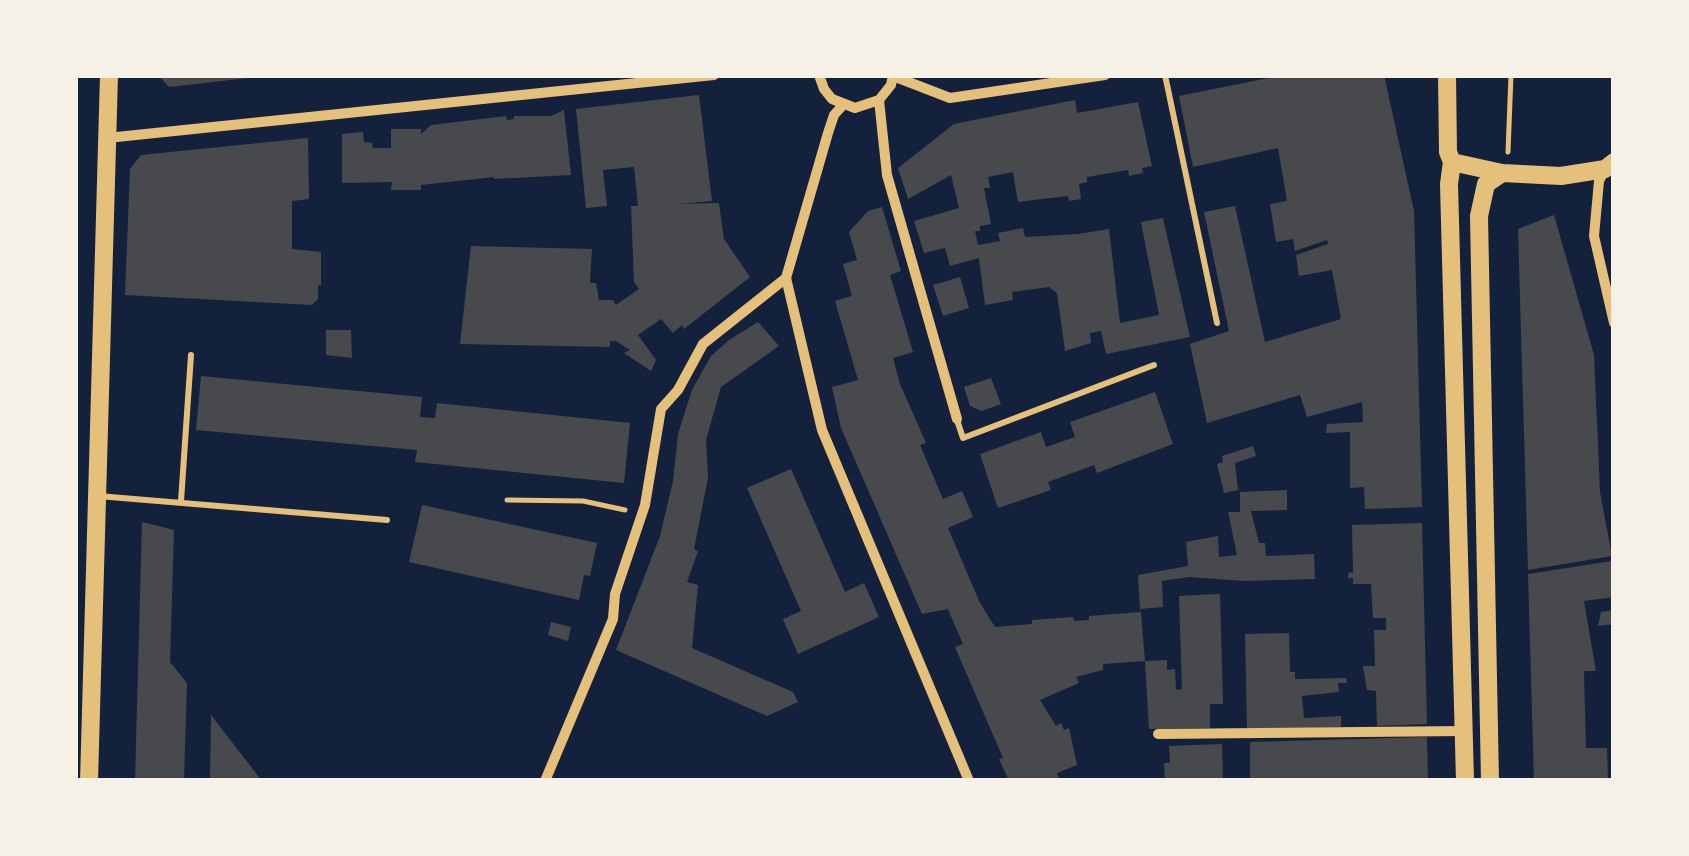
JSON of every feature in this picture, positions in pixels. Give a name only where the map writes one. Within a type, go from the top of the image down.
[{"type":"main road","points":[[89,781],[109,75]]},
{"type":"main road","points":[[1447,75],[1465,781]]},
{"type":"main road","points":[[1452,162],[1502,174],[1561,176],[1610,165]]},
{"type":"main road","points":[[1490,781],[1479,216],[1486,184],[1502,174]]},
{"type":"street","points":[[107,138],[714,75]]},
{"type":"street","points":[[820,75],[824,89],[843,105],[855,108],[879,100],[886,94],[893,76],[950,98],[1104,75]]},
{"type":"street","points":[[879,100],[887,175],[957,419]]},
{"type":"street","points":[[843,105],[834,115],[828,133],[786,278],[822,430],[969,781]]},
{"type":"street","points":[[1610,165],[1600,181],[1594,236],[1614,322]]},
{"type":"street","points":[[544,781],[613,619],[615,594],[642,512],[662,408],[678,390],[703,344],[786,278]]},
{"type":"street","points":[[1158,734],[1464,731]]},
{"type":"lane","points":[[1166,75],[1217,322]]},
{"type":"lane","points":[[181,501],[191,354]]},
{"type":"lane","points":[[957,419],[963,438],[1154,365]]},
{"type":"lane","points":[[97,496],[387,520]]},
{"type":"path","points":[[1508,155],[1511,75]]},
{"type":"path","points":[[507,500],[583,502],[642,512]]},
{"type":"building","points":[[158,75],[257,75],[257,77],[169,87]]},
{"type":"building","points":[[1284,75],[1384,75],[1414,211],[1422,507],[1365,509],[1364,487],[1350,488],[1350,432],[1326,433],[1327,424],[1363,422],[1362,402],[1307,417],[1300,395],[1207,423],[1190,344],[1229,331],[1204,212],[1235,206],[1265,342],[1341,319],[1332,270],[1299,276],[1296,255],[1328,244],[1327,240],[1295,251],[1293,239],[1276,242],[1270,204],[1287,201],[1278,148],[1193,167],[1179,96]]},
{"type":"building","points":[[699,95],[712,201],[677,204],[719,203],[724,239],[750,277],[684,329],[682,325],[673,333],[661,319],[638,335],[656,360],[651,371],[624,353],[630,350],[616,341],[610,341],[610,347],[460,344],[471,246],[592,249],[590,283],[596,283],[599,300],[613,300],[616,305],[639,289],[634,282],[631,206],[638,206],[634,167],[603,170],[607,206],[586,208],[576,109]]},
{"type":"building","points":[[1075,100],[1077,113],[1138,102],[1152,166],[1129,176],[1128,170],[1087,177],[1087,182],[1079,184],[1081,199],[1069,201],[1068,196],[1018,202],[1013,172],[988,177],[990,188],[984,188],[991,224],[975,231],[978,245],[1000,241],[998,233],[1023,228],[1025,237],[1109,229],[1120,323],[1159,315],[1141,222],[1163,218],[1190,337],[1106,354],[1101,331],[1090,333],[1091,343],[1065,351],[1057,293],[1049,287],[1012,292],[1013,300],[985,305],[979,258],[950,266],[945,248],[924,253],[914,221],[959,208],[951,175],[908,199],[898,168],[954,124]]},
{"type":"building","points":[[564,110],[571,175],[494,177],[421,185],[421,190],[391,190],[392,182],[342,183],[342,134],[363,132],[364,142],[372,143],[373,148],[391,148],[391,129],[421,129],[421,134],[431,125],[506,116],[507,120],[514,116],[551,116]]},
{"type":"building","points":[[308,138],[309,199],[292,201],[292,249],[321,252],[321,285],[318,299],[312,305],[125,295],[130,169],[141,155]]},
{"type":"building","points":[[882,207],[901,271],[890,275],[913,352],[893,358],[926,443],[920,445],[943,499],[962,491],[973,517],[948,528],[980,603],[995,627],[1032,624],[1032,620],[1089,620],[1089,616],[1141,612],[1145,661],[1103,664],[1103,670],[1076,677],[1079,683],[1040,700],[1056,726],[1061,723],[1064,730],[1069,728],[1077,765],[1057,773],[1060,781],[1009,781],[999,759],[1003,758],[955,647],[963,644],[948,609],[922,614],[841,428],[832,387],[858,380],[835,301],[852,296],[843,264],[857,260],[849,232],[868,211]]},
{"type":"building","points":[[1554,215],[1594,355],[1600,492],[1612,556],[1528,570],[1518,229]]},
{"type":"building","points":[[960,277],[969,308],[943,316],[933,285]]},
{"type":"building","points":[[758,322],[779,346],[721,387],[706,440],[708,478],[694,549],[698,551],[687,582],[698,585],[692,648],[793,692],[798,702],[767,716],[616,650],[660,536],[673,481],[678,434],[692,390],[711,356]]},
{"type":"building","points":[[326,330],[351,330],[352,358],[326,355]]},
{"type":"building","points":[[201,376],[422,397],[420,417],[435,418],[437,403],[630,423],[624,483],[415,462],[417,450],[196,430]]},
{"type":"building","points":[[991,378],[1001,404],[982,411],[970,406],[964,387]]},
{"type":"building","points":[[1155,392],[1173,444],[1097,473],[1094,465],[1048,482],[1051,490],[998,508],[980,454],[1041,432],[1046,447],[1075,437],[1070,422]]},
{"type":"building","points":[[1253,446],[1256,456],[1235,463],[1238,490],[1224,493],[1217,464],[1223,462],[1222,456]]},
{"type":"building","points":[[791,469],[845,592],[864,583],[879,617],[798,654],[783,619],[801,611],[747,488]]},
{"type":"building","points":[[1287,490],[1287,510],[1251,511],[1259,543],[1265,543],[1266,556],[1314,554],[1315,579],[1244,581],[1189,577],[1162,581],[1163,607],[1140,609],[1138,575],[1188,566],[1186,542],[1218,536],[1219,557],[1237,555],[1228,512],[1240,512],[1240,492]]},
{"type":"building","points":[[422,505],[597,543],[590,576],[584,575],[579,600],[409,562]]},
{"type":"building","points":[[142,522],[174,530],[170,662],[187,683],[184,781],[135,781]]},
{"type":"building","points":[[1422,523],[1427,724],[1377,726],[1376,691],[1367,690],[1363,666],[1375,666],[1374,630],[1386,630],[1386,618],[1373,618],[1371,584],[1353,584],[1353,578],[1348,578],[1349,572],[1353,573],[1352,525]]},
{"type":"building","points":[[1612,561],[1614,597],[1584,601],[1596,671],[1584,671],[1586,748],[1607,748],[1608,781],[1534,781],[1528,574]]},
{"type":"building","points":[[1220,594],[1223,704],[1210,704],[1210,728],[1149,729],[1145,661],[1167,660],[1167,670],[1175,669],[1176,690],[1182,689],[1179,596]]},
{"type":"building","points":[[1614,610],[1614,624],[1598,626],[1601,612]]},
{"type":"building","points":[[551,622],[571,627],[568,641],[548,635]]},
{"type":"building","points":[[1289,633],[1290,672],[1295,672],[1295,679],[1346,678],[1347,683],[1338,683],[1339,692],[1302,696],[1304,718],[1341,716],[1341,727],[1247,730],[1245,634]]},
{"type":"building","points":[[211,715],[262,781],[210,778]]},
{"type":"building","points":[[1427,737],[1428,781],[1250,781],[1250,742]]},
{"type":"building","points":[[1222,744],[1223,781],[1165,781],[1164,763],[1170,763],[1169,746]]}]
